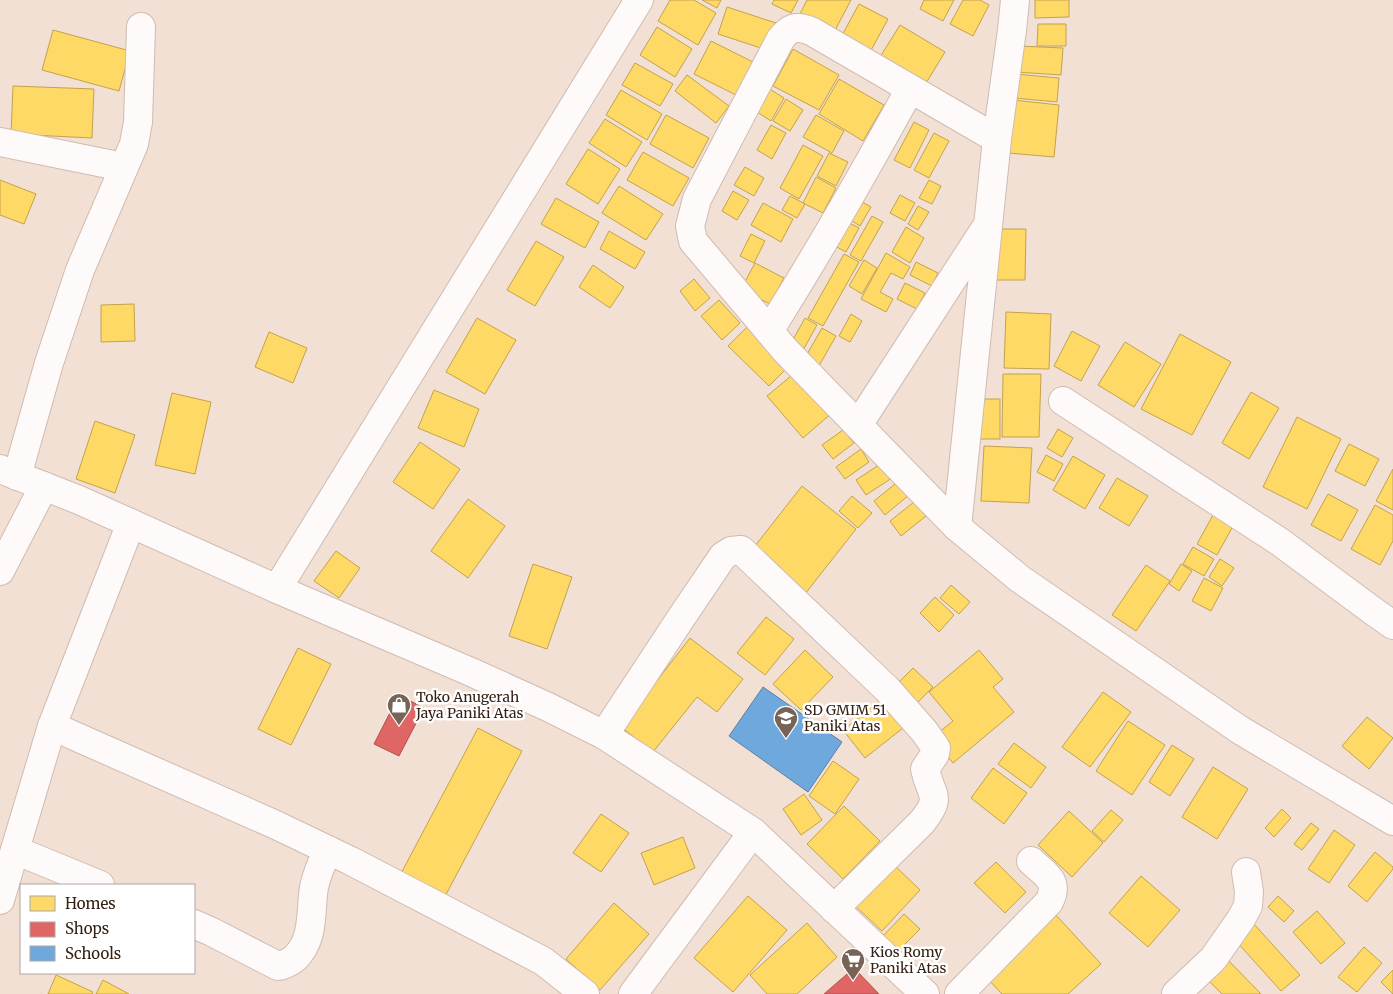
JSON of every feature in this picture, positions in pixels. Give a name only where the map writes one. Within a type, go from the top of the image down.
[{"type":"street","points":[[277,588],[639,0]]},
{"type":"street","points":[[957,527],[987,225],[1015,0]]},
{"type":"street","points":[[141,27],[138,122],[134,144],[80,270],[50,363],[8,472],[548,706],[604,735],[753,832],[925,994]]},
{"type":"street","points":[[997,139],[804,28],[792,29],[786,32],[780,40],[697,199],[690,226],[694,241],[785,350],[957,527],[1020,579],[1240,730],[1393,821]]},
{"type":"street","points":[[769,331],[806,272],[910,89]]},
{"type":"street","points":[[0,142],[123,167]]},
{"type":"street","points":[[858,425],[987,225]]},
{"type":"street","points":[[1062,401],[1280,542],[1393,625]]},
{"type":"street","points":[[0,571],[44,486]]},
{"type":"street","points":[[0,900],[52,726],[131,524]]},
{"type":"street","points":[[604,735],[723,556],[731,551],[741,550],[887,689],[924,731],[936,748],[935,754],[925,768],[935,802],[929,814],[834,909]]},
{"type":"street","points":[[52,726],[200,790],[328,850],[543,961],[585,994]]},
{"type":"street","points":[[632,994],[753,832]]},
{"type":"street","points":[[15,850],[98,884]]},
{"type":"street","points":[[195,924],[278,966],[291,962],[305,944],[312,920],[314,890],[318,872],[328,850]]},
{"type":"street","points":[[959,994],[1049,902],[1054,888],[1052,881],[1031,861]]},
{"type":"street","points":[[1176,994],[1213,959],[1241,919],[1248,906],[1246,872]]},
{"type":"building: Homes","points":[[670,0],[694,0],[716,13],[698,45],[658,21]]},
{"type":"building: Homes","points":[[702,0],[721,0],[717,8]]},
{"type":"building: Homes","points":[[774,0],[798,0],[791,13],[772,4]]},
{"type":"building: Homes","points":[[807,0],[851,0],[832,36],[798,18]]},
{"type":"building: Homes","points":[[924,0],[954,0],[943,21],[920,9]]},
{"type":"building: Homes","points":[[963,0],[980,0],[989,5],[973,36],[950,24]]},
{"type":"building: Homes","points":[[1035,0],[1069,0],[1069,17],[1035,18]]},
{"type":"building: Homes","points":[[859,4],[888,19],[868,56],[839,41]]},
{"type":"building: Homes","points":[[727,7],[776,23],[767,50],[718,34]]},
{"type":"building: Homes","points":[[1038,24],[1066,24],[1066,46],[1037,46]]},
{"type":"building: Homes","points":[[900,25],[945,52],[920,93],[875,65]]},
{"type":"building: Homes","points":[[657,27],[692,49],[675,77],[640,55]]},
{"type":"building: Homes","points":[[53,30],[130,51],[119,91],[42,70]]},
{"type":"building: Homes","points":[[711,41],[753,62],[736,95],[694,74]]},
{"type":"building: Homes","points":[[1018,46],[1063,48],[1061,75],[1016,72]]},
{"type":"building: Homes","points":[[793,49],[839,75],[819,110],[773,86]]},
{"type":"building: Homes","points":[[635,63],[673,84],[660,106],[622,85]]},
{"type":"building: Homes","points":[[1016,74],[1059,78],[1057,102],[1014,98]]},
{"type":"building: Homes","points":[[687,75],[729,106],[716,123],[675,91]]},
{"type":"building: Homes","points":[[839,79],[884,105],[863,141],[819,114]]},
{"type":"building: Homes","points":[[13,86],[94,89],[92,138],[11,134]]},
{"type":"building: Homes","points":[[768,88],[784,98],[771,121],[754,110]]},
{"type":"building: Homes","points":[[621,90],[662,114],[647,140],[606,115]]},
{"type":"building: Homes","points":[[786,99],[803,110],[790,131],[773,121]]},
{"type":"building: Homes","points":[[1013,100],[1059,105],[1054,157],[1008,153]]},
{"type":"building: Homes","points":[[666,115],[709,138],[693,168],[650,144]]},
{"type":"building: Homes","points":[[816,115],[844,131],[832,153],[803,137]]},
{"type":"building: Homes","points":[[605,119],[642,142],[626,167],[589,143]]},
{"type":"building: Homes","points":[[914,122],[929,130],[910,168],[894,160]]},
{"type":"building: Homes","points":[[771,125],[786,133],[772,159],[757,150]]},
{"type":"building: Homes","points":[[934,133],[949,141],[929,178],[914,170]]},
{"type":"building: Homes","points":[[803,145],[823,156],[799,199],[780,188]]},
{"type":"building: Homes","points":[[588,149],[620,169],[598,204],[566,184]]},
{"type":"building: Homes","points":[[643,152],[689,178],[673,206],[627,180]]},
{"type":"building: Homes","points":[[829,153],[848,162],[836,186],[817,176]]},
{"type":"building: Homes","points":[[745,167],[764,178],[754,196],[734,185]]},
{"type":"building: Homes","points":[[816,177],[836,188],[823,213],[803,203]]},
{"type":"building: Homes","points":[[0,180],[36,194],[24,224],[0,215]]},
{"type":"building: Homes","points":[[929,180],[941,186],[932,204],[919,198]]},
{"type":"building: Homes","points":[[619,186],[663,214],[646,240],[602,213]]},
{"type":"building: Homes","points":[[733,191],[749,200],[737,220],[722,211]]},
{"type":"building: Homes","points":[[900,195],[915,203],[905,221],[890,213]]},
{"type":"building: Homes","points":[[790,196],[805,204],[797,218],[782,210]]},
{"type":"building: Homes","points":[[556,198],[599,222],[585,248],[541,224]]},
{"type":"building: Homes","points":[[857,199],[871,207],[860,226],[846,217]]},
{"type":"building: Homes","points":[[763,203],[793,219],[781,242],[751,225]]},
{"type":"building: Homes","points":[[918,206],[929,212],[918,230],[908,224]]},
{"type":"building: Homes","points":[[872,216],[883,222],[861,261],[850,255]]},
{"type":"building: Homes","points":[[844,220],[859,228],[846,252],[831,244]]},
{"type":"building: Homes","points":[[906,227],[924,238],[910,263],[892,252]]},
{"type":"building: Homes","points":[[992,229],[1026,229],[1025,280],[992,280]]},
{"type":"building: Homes","points":[[609,231],[645,252],[635,269],[600,249]]},
{"type":"building: Homes","points":[[751,234],[765,241],[754,263],[740,256]]},
{"type":"building: Homes","points":[[536,241],[564,257],[535,306],[507,290]]},
{"type":"building: Homes","points":[[886,253],[910,267],[903,279],[891,273],[880,292],[893,299],[886,312],[861,299]]},
{"type":"building: Homes","points":[[844,254],[859,262],[823,326],[808,318]]},
{"type":"building: Homes","points":[[864,260],[877,268],[862,294],[849,286]]},
{"type":"building: Homes","points":[[916,262],[938,273],[932,286],[910,275]]},
{"type":"building: Homes","points":[[755,263],[784,278],[770,304],[741,289]]},
{"type":"building: Homes","points":[[593,265],[624,287],[610,308],[579,287]]},
{"type":"building: Homes","points":[[694,279],[710,298],[695,311],[680,291]]},
{"type":"building: Homes","points":[[905,283],[925,293],[917,309],[897,299]]},
{"type":"building: Homes","points":[[719,300],[740,323],[722,340],[701,316]]},
{"type":"building: Homes","points":[[134,304],[135,341],[101,342],[101,305]]},
{"type":"building: Homes","points":[[1006,312],[1051,314],[1049,369],[1004,368]]},
{"type":"building: Homes","points":[[851,314],[862,321],[850,342],[839,336]]},
{"type":"building: Homes","points":[[477,318],[516,340],[485,394],[446,372]]},
{"type":"building: Homes","points":[[805,318],[817,325],[802,352],[790,345]]},
{"type":"building: Homes","points":[[748,326],[789,366],[769,386],[728,346]]},
{"type":"building: Homes","points":[[822,328],[836,336],[816,371],[802,363]]},
{"type":"building: Homes","points":[[1072,331],[1100,346],[1081,381],[1054,366]]},
{"type":"building: Homes","points":[[269,332],[307,348],[293,383],[255,367]]},
{"type":"building: Homes","points":[[1180,334],[1231,362],[1192,435],[1141,409]]},
{"type":"building: Homes","points":[[1125,342],[1161,364],[1134,407],[1098,385]]},
{"type":"building: Homes","points":[[798,370],[833,412],[803,438],[767,396]]},
{"type":"building: Homes","points":[[1003,374],[1041,374],[1039,437],[1002,437]]},
{"type":"building: Homes","points":[[434,390],[479,409],[464,447],[418,428]]},
{"type":"building: Homes","points":[[1251,392],[1279,408],[1249,459],[1222,443]]},
{"type":"building: Homes","points":[[172,393],[211,402],[195,474],[155,465]]},
{"type":"building: Homes","points":[[975,399],[1000,399],[1000,439],[975,439]]},
{"type":"building: Homes","points":[[1297,417],[1341,439],[1307,509],[1263,487]]},
{"type":"building: Homes","points":[[95,421],[135,435],[115,493],[76,479]]},
{"type":"building: Homes","points":[[1058,429],[1073,438],[1062,457],[1047,448]]},
{"type":"building: Homes","points":[[843,430],[854,443],[833,459],[822,445]]},
{"type":"building: Homes","points":[[420,442],[460,469],[433,509],[393,482]]},
{"type":"building: Homes","points":[[1349,444],[1379,459],[1365,486],[1335,471]]},
{"type":"building: Homes","points":[[984,446],[1032,448],[1029,503],[981,501]]},
{"type":"building: Homes","points":[[861,449],[869,462],[845,479],[836,467]]},
{"type":"building: Homes","points":[[1046,455],[1063,464],[1054,481],[1037,472]]},
{"type":"building: Homes","points":[[1073,456],[1105,475],[1085,509],[1053,490]]},
{"type":"building: Homes","points":[[885,461],[895,476],[866,495],[856,480]]},
{"type":"building: Homes","points":[[1393,469],[1393,510],[1376,501]]},
{"type":"building: Homes","points":[[905,476],[916,489],[885,515],[874,501]]},
{"type":"building: Homes","points":[[1117,478],[1148,496],[1129,526],[1099,508]]},
{"type":"building: Homes","points":[[802,486],[856,529],[805,594],[751,551]]},
{"type":"building: Homes","points":[[1328,494],[1358,510],[1341,541],[1311,525]]},
{"type":"building: Homes","points":[[852,496],[872,513],[858,528],[839,511]]},
{"type":"building: Homes","points":[[468,499],[505,526],[468,578],[431,551]]},
{"type":"building: Homes","points":[[914,502],[926,516],[901,536],[890,521]]},
{"type":"building: Homes","points":[[1375,505],[1393,515],[1393,541],[1380,565],[1351,549]]},
{"type":"building: Homes","points":[[1218,506],[1238,517],[1217,555],[1197,544]]},
{"type":"building: Homes","points":[[1193,547],[1214,559],[1204,576],[1183,564]]},
{"type":"building: Homes","points":[[336,551],[360,568],[339,598],[314,581]]},
{"type":"building: Homes","points":[[1220,559],[1234,568],[1222,586],[1209,577]]},
{"type":"building: Homes","points":[[533,564],[572,577],[547,649],[509,636]]},
{"type":"building: Homes","points":[[1181,564],[1192,571],[1179,591],[1169,584]]},
{"type":"building: Homes","points":[[1146,565],[1170,581],[1136,631],[1112,615]]},
{"type":"building: Homes","points":[[1204,578],[1223,588],[1211,611],[1192,601]]},
{"type":"building: Homes","points":[[951,585],[970,602],[959,614],[940,598]]},
{"type":"building: Homes","points":[[935,597],[954,615],[939,632],[920,613]]},
{"type":"building: Homes","points":[[766,617],[794,639],[765,675],[737,653]]},
{"type":"building: Homes","points":[[690,638],[743,679],[717,712],[697,697],[653,752],[621,727]]},
{"type":"building: Homes","points":[[298,648],[331,664],[291,745],[258,729]]},
{"type":"building: Homes","points":[[805,650],[833,677],[801,710],[773,684]]},
{"type":"building: Homes","points":[[979,650],[1003,679],[993,687],[1014,712],[953,763],[932,738],[953,721],[929,692]]},
{"type":"building: Homes","points":[[913,668],[933,687],[915,705],[895,686]]},
{"type":"building: Homes","points":[[1103,692],[1131,712],[1090,767],[1062,747]]},
{"type":"building: Homes","points":[[881,700],[903,728],[865,758],[843,730]]},
{"type":"building: Homes","points":[[1367,717],[1393,738],[1369,769],[1342,746]]},
{"type":"building: Homes","points":[[1128,721],[1165,745],[1132,795],[1096,771]]},
{"type":"building: Homes","points":[[478,728],[522,751],[441,904],[397,881]]},
{"type":"building: Homes","points":[[1014,743],[1046,767],[1031,788],[998,764]]},
{"type":"building: Homes","points":[[1172,745],[1194,759],[1170,796],[1149,782]]},
{"type":"building: Homes","points":[[833,761],[859,779],[835,814],[809,796]]},
{"type":"building: Homes","points":[[1213,767],[1248,789],[1217,839],[1182,817]]},
{"type":"building: Homes","points":[[993,768],[1027,793],[1004,824],[971,798]]},
{"type":"building: Homes","points":[[804,794],[822,820],[801,835],[783,809]]},
{"type":"building: Homes","points":[[844,806],[880,841],[843,879],[807,844]]},
{"type":"building: Homes","points":[[1282,809],[1291,818],[1274,837],[1265,828]]},
{"type":"building: Homes","points":[[1111,810],[1123,820],[1104,842],[1092,831]]},
{"type":"building: Homes","points":[[1069,811],[1103,843],[1072,877],[1038,845]]},
{"type":"building: Homes","points":[[601,814],[629,833],[601,872],[573,853]]},
{"type":"building: Homes","points":[[1311,823],[1319,829],[1302,850],[1294,844]]},
{"type":"building: Homes","points":[[1334,830],[1355,845],[1329,883],[1308,869]]},
{"type":"building: Homes","points":[[683,837],[695,868],[654,885],[641,853]]},
{"type":"building: Homes","points":[[1375,852],[1393,869],[1367,902],[1348,886]]},
{"type":"building: Homes","points":[[996,862],[1026,892],[1005,913],[974,883]]},
{"type":"building: Homes","points":[[892,863],[920,890],[882,931],[853,904]]},
{"type":"building: Homes","points":[[1141,876],[1180,910],[1148,947],[1109,913]]},
{"type":"building: Homes","points":[[748,896],[787,930],[733,992],[694,958]]},
{"type":"building: Homes","points":[[1278,896],[1294,911],[1284,922],[1268,907]]},
{"type":"building: Homes","points":[[614,903],[649,934],[600,990],[566,959]]},
{"type":"building: Homes","points":[[1317,911],[1345,943],[1321,964],[1293,932]]},
{"type":"building: Homes","points":[[904,914],[920,929],[895,954],[880,939]]},
{"type":"building: Homes","points":[[1055,914],[1101,964],[1068,994],[1002,994],[987,978]]},
{"type":"building: Homes","points":[[807,923],[837,957],[797,994],[767,994],[750,975]]},
{"type":"building: Homes","points":[[1253,923],[1300,975],[1281,991],[1235,940]]},
{"type":"building: Homes","points":[[1364,947],[1382,963],[1357,992],[1338,977]]},
{"type":"building: Homes","points":[[1226,958],[1261,994],[1222,994],[1205,977]]},
{"type":"building: Homes","points":[[1393,970],[1393,994],[1381,982]]},
{"type":"building: Homes","points":[[56,975],[93,992],[92,994],[48,994]]},
{"type":"building: Homes","points":[[103,980],[129,994],[96,994]]},
{"type":"building: Shops","name":"Toko Anugerah Jaya Paniki Atas","points":[[399,695],[424,708],[399,756],[374,744]]},
{"type":"building: Shops","name":"Kios Romy Paniki Atas","points":[[854,968],[879,994],[824,994]]},
{"type":"building: Schools","name":"SD GMIM 51 Paniki Atas","points":[[763,687],[842,742],[808,792],[729,736]]},
{"type":"place","name":"Toko Anugerah Jaya Paniki Atas","points":[[399,726]]},
{"type":"place","name":"SD GMIM 51 Paniki Atas","points":[[786,739]]},
{"type":"place","name":"Kios Romy Paniki Atas","points":[[853,981]]}]
